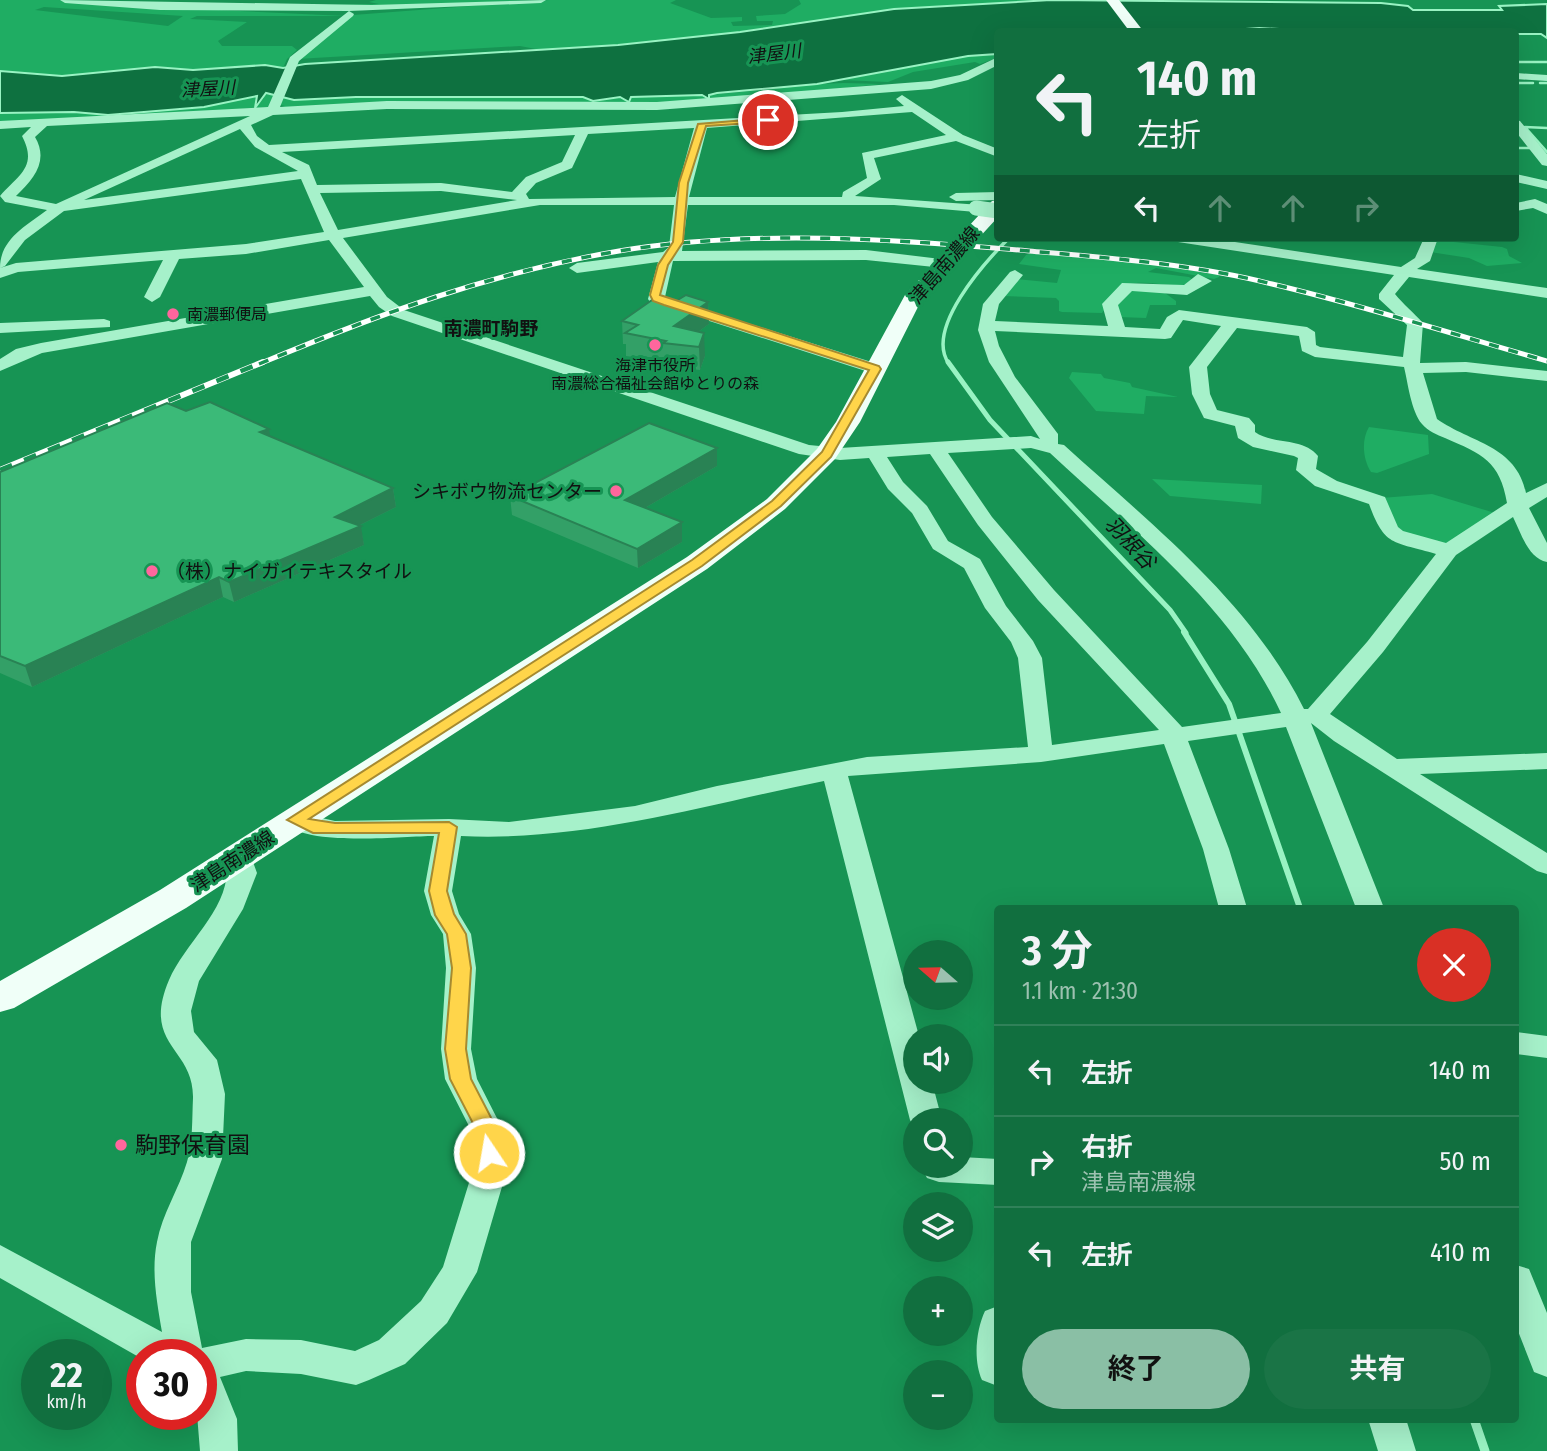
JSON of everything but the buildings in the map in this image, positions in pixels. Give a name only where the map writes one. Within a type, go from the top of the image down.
[{"type":"main road","points":[[1112,0],[1135,28]]},
{"type":"main road","name":"津島南濃線","points":[[0,998],[162,906],[697,563],[776,504],[826,454],[848,422],[912,299],[987,207]]},
{"type":"street","points":[[65,0],[125,6],[203,7],[372,8],[510,3]]},
{"type":"street","points":[[203,7],[349,14],[541,0]]},
{"type":"street","points":[[1,269],[20,237],[57,208],[275,108],[293,62],[349,14]]},
{"type":"street","points":[[0,125],[275,108],[387,105],[657,106],[947,83],[994,62]]},
{"type":"street","points":[[978,71],[994,73]]},
{"type":"street","points":[[1519,75],[1547,77]]},
{"type":"street","points":[[1519,82],[1547,77]]},
{"type":"street","points":[[890,89],[956,137],[994,151]]},
{"type":"street","points":[[268,149],[702,124],[916,108]]},
{"type":"street","points":[[244,123],[248,134],[268,149],[304,168],[331,236],[384,305],[398,313],[793,446],[826,454],[1040,444],[1068,456],[1201,582],[1276,677],[1298,717],[1369,905]]},
{"type":"street","points":[[41,124],[28,136],[34,145],[33,162],[23,183],[7,195],[10,199],[57,208],[306,174]]},
{"type":"street","points":[[702,124],[689,160],[681,202],[678,242],[676,249],[667,257],[656,299],[875,369]]},
{"type":"street","points":[[1519,128],[1547,162]]},
{"type":"street","points":[[516,195],[531,180],[567,165],[584,131]]},
{"type":"street","points":[[850,201],[848,195],[874,179],[867,156],[956,137]]},
{"type":"street","points":[[1519,146],[1534,146]]},
{"type":"street","points":[[1519,179],[1543,185],[1541,206],[1519,207]]},
{"type":"street","points":[[311,189],[441,187],[516,195],[540,201]]},
{"type":"street","points":[[850,201],[994,196]]},
{"type":"street","points":[[1,269],[172,257],[331,236],[540,201],[915,201],[987,207]]},
{"type":"street","points":[[1233,242],[1274,245],[1404,272],[1547,293]]},
{"type":"street","points":[[1429,242],[1422,261],[1404,272],[1387,294],[1387,299],[1415,323],[1412,365],[1429,421],[1441,430],[1479,446],[1503,463],[1513,479],[1518,506],[1536,544],[1547,556]]},
{"type":"street","points":[[578,268],[667,257],[866,255],[944,263]]},
{"type":"street","points":[[152,296],[172,257]]},
{"type":"street","points":[[1015,275],[988,313],[987,335],[997,362],[1049,434],[1040,444]]},
{"type":"street","points":[[1118,332],[1110,304],[1128,286],[1187,290],[1204,281],[1198,279]]},
{"type":"street","points":[[0,366],[22,353],[41,348],[374,290]]},
{"type":"street","points":[[987,326],[1165,334],[1173,320],[1179,316],[1307,332],[1308,347],[1315,352],[1412,365],[1466,367],[1547,376]]},
{"type":"street","points":[[1231,322],[1210,355],[1201,360],[1198,367],[1201,394],[1210,414],[1242,422],[1246,425],[1245,435],[1262,444],[1302,451],[1308,456],[1306,470],[1322,484],[1356,491],[1378,501],[1389,530],[1396,535],[1449,551]]},
{"type":"street","points":[[0,328],[116,324],[137,331]]},
{"type":"street","points":[[935,447],[985,521],[1046,595],[1170,724],[1186,732],[1232,905]]},
{"type":"street","points":[[875,452],[895,485],[920,510],[940,545],[951,554],[972,564],[996,608],[1022,641],[1030,658],[1041,754]]},
{"type":"street","points":[[295,820],[313,827],[335,829],[449,827],[509,830],[635,814],[867,765],[1041,754],[1298,717],[1375,647],[1449,551],[1547,489]]},
{"type":"street","points":[[1298,717],[1392,767],[1547,865]]},
{"type":"street","points":[[1392,767],[1547,761]]},
{"type":"street","points":[[834,771],[903,1031]]},
{"type":"street","points":[[217,1361],[246,1355],[301,1356],[356,1368],[392,1352],[434,1312],[458,1272],[489,1173],[489,1133],[461,1079],[456,1049],[461,968],[457,934],[445,915],[438,891],[449,827]]},
{"type":"street","points":[[182,1339],[173,1292],[174,1242],[205,1159],[209,1094],[201,1060],[179,1036],[176,1011],[184,979],[229,909],[243,873],[239,856]]},
{"type":"street","points":[[1519,1043],[1547,1047]]},
{"type":"street","points":[[973,1171],[994,1172]]},
{"type":"street","points":[[0,1260],[141,1339]]},
{"type":"street","points":[[1519,1288],[1547,1360]]},
{"type":"street","points":[[217,1417],[219,1451]]},
{"type":"street","points":[[1388,1423],[1397,1451]]},
{"type":"shaded area","points":[[0,0],[59,0],[91,4],[346,16],[197,16],[190,19],[247,22],[218,41],[222,46],[292,46],[297,50],[287,59],[283,68],[265,65],[193,70],[155,67],[62,76],[0,71]],"holes":[[[44,7],[183,16],[168,26],[35,10]]]},
{"type":"shaded area","points":[[531,0],[373,7],[328,5],[379,4],[369,2]]},
{"type":"shaded area","points":[[549,0],[676,0],[670,3],[711,18],[742,17],[742,21],[731,22],[733,26],[772,25],[773,21],[757,21],[756,16],[785,14],[801,4],[799,0],[1051,0],[894,9],[776,28],[618,45],[541,50],[520,46],[297,59],[353,15]]},
{"type":"shaded area","points":[[994,54],[994,59],[980,64],[975,62],[913,72],[888,82],[842,80],[962,57]]},
{"type":"shaded area","points":[[881,84],[717,102],[278,108],[285,106],[280,105],[284,98],[612,97],[628,102],[631,97],[702,95],[709,99],[709,95],[762,90],[772,86]]},
{"type":"shaded area","points":[[263,94],[278,96],[274,107],[0,124],[0,113],[74,112],[108,115],[204,107],[257,96],[255,108],[264,98]]},
{"type":"shaded area","points":[[1434,242],[1502,247],[1507,249],[1509,256],[1522,263],[1487,266],[1469,258],[1430,252]]},
{"type":"shaded area","points":[[1037,251],[1133,261],[1219,277],[1214,279],[1156,268],[1148,272],[1189,277],[1196,282],[1178,285],[1130,284],[1121,290],[1102,313],[1062,312],[1059,311],[1059,301],[1056,298],[1002,296],[1015,279],[1057,283],[1061,270],[1019,264],[1026,255]]},
{"type":"shaded area","points":[[1130,288],[1165,293],[1176,301],[1176,305],[1150,305],[1146,318],[1118,317],[1117,300]]},
{"type":"shaded area","points":[[1072,372],[1101,374],[1104,378],[1130,383],[1132,387],[1178,397],[1146,396],[1144,414],[1096,411],[1069,378]]},
{"type":"shaded area","points":[[1369,427],[1428,435],[1429,454],[1377,473],[1371,472],[1364,450]]},
{"type":"shaded area","points":[[1152,479],[1262,485],[1261,504],[1170,496]]},
{"type":"shaded area","points":[[1432,494],[1495,513],[1449,544],[1406,534],[1394,522],[1381,498]]},
{"type":"water","name":"津屋川","points":[[1051,0],[1381,3],[1408,6],[1413,10],[1502,10],[1499,6],[1547,4],[1547,38],[1541,34],[1519,34],[1519,28],[994,28],[994,54],[968,56],[817,84],[717,93],[709,95],[709,99],[702,95],[631,97],[629,102],[620,97],[593,101],[583,97],[356,97],[294,100],[266,93],[255,108],[257,96],[204,107],[108,115],[74,112],[0,113],[0,71],[62,76],[155,67],[193,70],[265,65],[283,68],[305,64],[618,45],[740,32],[894,9]]},
{"type":"waterway","name":"羽根谷","points":[[1519,62],[1547,62]]},
{"type":"waterway","points":[[1519,83],[1533,83]]},
{"type":"waterway","points":[[1540,83],[1547,83]]},
{"type":"waterway","points":[[1547,128],[1525,127],[1547,152]]},
{"type":"waterway","points":[[1519,148],[1530,148]]},
{"type":"waterway","name":"羽根谷","points":[[948,362],[943,350],[944,333],[951,315],[973,279],[1005,242]]},
{"type":"waterway","name":"羽根谷","points":[[948,362],[990,420],[1170,610],[1186,633]]},
{"type":"waterway","name":"羽根谷","points":[[1184,632],[1229,704],[1299,905]]},
{"type":"waterway","name":"羽根谷","points":[[1475,1423],[1485,1451]]},
{"type":"railway","points":[[259,364],[392,312],[525,271],[619,251],[670,244],[772,238],[876,240],[978,247],[1121,259],[1212,271],[1341,302],[1547,361]]},
{"type":"railway","points":[[0,470],[263,362]]},
{"type":"place","name":"南濃郵便局","points":[[173,314]]},
{"type":"place","name":"海津市役所 南濃総合福祉会館ゆとりの森","points":[[655,345]]},
{"type":"place","name":"シキボウ物流センター","points":[[616,491]]},
{"type":"place","name":"（株）ナイガイテキスタイル","points":[[152,571]]},
{"type":"place","name":"駒野保育園","points":[[121,1145]]},
{"type":"district","name":"南濃町駒野","points":[[491,328]]},
{"type":"route","points":[[489,1153],[489,1133],[461,1079],[456,1049],[461,968],[457,934],[445,915],[438,891],[449,827],[335,829],[313,827],[295,820],[697,563],[776,504],[826,454],[848,422],[875,369],[656,299],[663,265],[676,249],[678,242],[683,183],[702,124],[768,120]]}]
